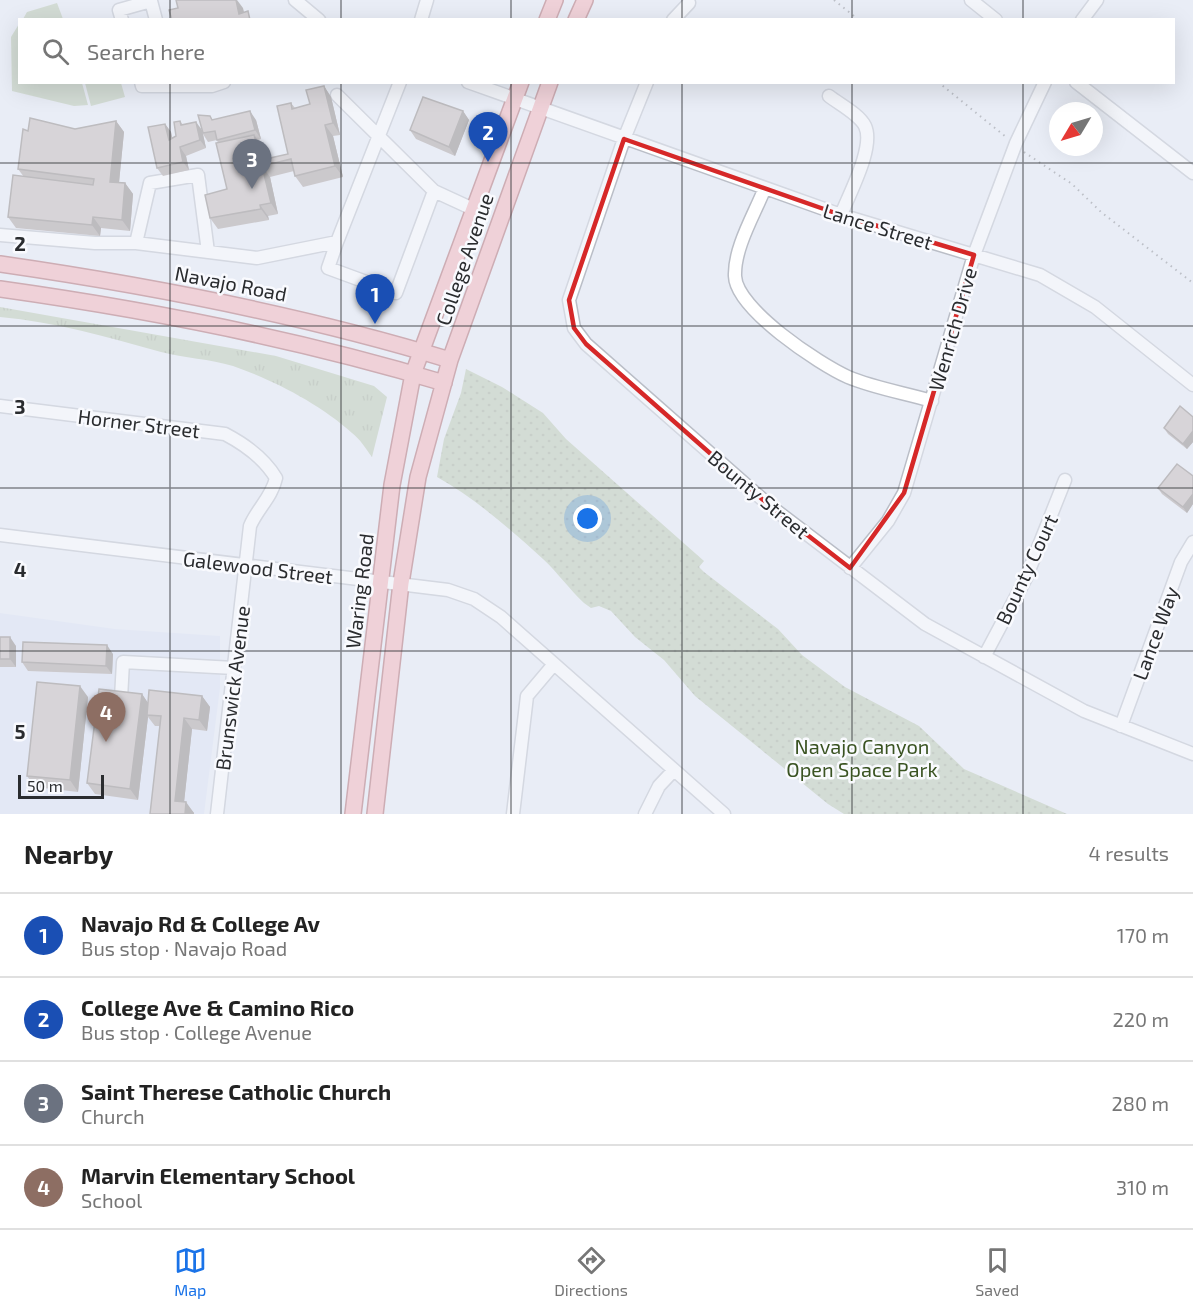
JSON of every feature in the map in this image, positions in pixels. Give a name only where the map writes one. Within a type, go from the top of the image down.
[{"type":"main road","points":[[548,18],[555,0]]},
{"type":"main road","points":[[577,18],[585,0]]},
{"type":"main road","name":"College Avenue","points":[[413,374],[519,84]]},
{"type":"main road","name":"College Avenue","points":[[444,383],[450,360],[549,84]]},
{"type":"main road","name":"Navajo Road","points":[[0,264],[102,279],[293,317],[450,360]]},
{"type":"main road","points":[[0,289],[96,303],[287,340],[444,383]]},
{"type":"main road","name":"Waring Road","points":[[353,814],[392,485],[413,374]]},
{"type":"main road","name":"Waring Road","points":[[375,814],[401,583],[418,477],[444,383]]},
{"type":"street","points":[[295,0],[308,4],[318,18]]},
{"type":"street","points":[[422,18],[427,0]]},
{"type":"street","points":[[971,0],[994,18]]},
{"type":"street","points":[[1084,18],[1097,0]]},
{"type":"street","points":[[121,18],[119,10],[150,1],[155,18]]},
{"type":"street","points":[[675,18],[689,3]]},
{"type":"street","points":[[142,84],[142,86],[175,84],[212,86],[218,84]]},
{"type":"street","points":[[399,84],[328,268],[396,293],[434,191]]},
{"type":"street","name":"Lance Street","points":[[473,84],[764,190],[1040,275],[1061,285],[1095,307],[1193,385]]},
{"type":"street","name":"Bounty Street","points":[[646,84],[624,139],[569,300],[574,328],[586,344],[770,506],[925,624],[1084,711],[1193,754]]},
{"type":"street","name":"Wenrich Drive","points":[[850,568],[888,521],[903,493],[974,255],[1016,145],[1044,84]]},
{"type":"street","points":[[1079,84],[1193,173]]},
{"type":"street","points":[[337,95],[434,191],[473,209]]},
{"type":"street","points":[[829,96],[860,119],[865,126],[869,144],[840,215]]},
{"type":"street","points":[[136,243],[150,183],[198,175],[208,252]]},
{"type":"street","points":[[764,190],[736,261],[735,278],[740,294],[789,340],[848,377],[932,401]]},
{"type":"street","points":[[0,235],[95,243],[136,243],[257,258],[337,242]]},
{"type":"street","name":"Horner Street","points":[[0,406],[225,434],[241,442],[268,465]]},
{"type":"street","name":"Brunswick Avenue","points":[[217,814],[250,526],[256,510],[273,491],[276,478],[268,465]]},
{"type":"street","name":"Bounty Court","points":[[984,657],[1026,578],[1065,480]]},
{"type":"street","name":"Galewood Street","points":[[0,535],[246,566],[380,580],[448,590],[474,599],[501,617],[723,814]]},
{"type":"street","name":"Lance Way","points":[[1121,726],[1181,562],[1193,542]]},
{"type":"street","points":[[121,698],[123,662],[234,668]]},
{"type":"street","points":[[513,814],[527,696],[554,664]]},
{"type":"street","points":[[645,814],[659,786],[674,770]]},
{"type":"path","points":[[834,0],[856,18]]},
{"type":"path","points":[[940,84],[1016,145],[1072,184],[1101,212],[1193,283]]},
{"type":"highlighted area","points":[[624,139],[841,215],[974,255],[904,493],[850,568],[770,506],[586,344],[574,328],[569,300]]},
{"type":"shaded area","points":[[0,613],[115,629],[220,636],[220,688],[204,814],[0,814]]},
{"type":"green space","points":[[57,3],[63,18],[24,18],[27,12]]},
{"type":"green space","points":[[18,26],[18,84],[82,84],[88,105],[74,106],[12,91],[11,37]]},
{"type":"green space","points":[[85,84],[121,84],[125,97],[91,106]]},
{"type":"green space","points":[[0,307],[276,356],[374,386],[387,397],[372,457],[355,435],[326,412],[280,386],[248,372],[233,366],[170,354],[61,326],[0,317]]},
{"type":"green space","name":"Navajo Canyon Open Space Park","points":[[466,369],[502,387],[543,413],[566,439],[704,561],[699,567],[704,572],[778,629],[802,655],[845,687],[919,726],[964,769],[1067,814],[844,814],[828,804],[695,696],[664,660],[635,637],[611,611],[599,606],[591,608],[584,603],[548,564],[505,526],[479,505],[437,477],[444,439],[461,393]]},
{"type":"building","points":[[176,0],[236,0],[239,14],[248,11],[250,18],[171,18],[169,10],[178,8]]},
{"type":"building","points":[[324,86],[333,123],[325,125],[335,166],[295,176],[291,159],[262,166],[271,203],[260,205],[261,209],[210,218],[205,195],[227,189],[216,143],[254,135],[261,160],[288,154],[277,106],[291,103],[292,109],[310,104],[306,90]]},
{"type":"building","points":[[423,97],[463,111],[449,147],[410,130]]},
{"type":"building","points":[[250,111],[255,130],[217,140],[215,131],[203,133],[198,115],[210,116],[212,120]]},
{"type":"building","points":[[30,118],[75,129],[116,121],[110,182],[125,183],[122,220],[93,217],[92,225],[8,217],[13,175],[93,185],[94,179],[18,169],[23,129],[28,131]]},
{"type":"building","points":[[180,121],[181,125],[196,122],[200,140],[180,147],[183,162],[157,168],[148,127],[165,124],[169,140],[176,136],[174,122]]},
{"type":"building","points":[[1180,406],[1193,417],[1193,431],[1183,444],[1164,428]]},
{"type":"building","points":[[1177,464],[1193,476],[1193,494],[1183,507],[1158,488]]},
{"type":"building","points":[[0,637],[10,637],[10,659],[0,659]]},
{"type":"building","points":[[23,642],[107,645],[106,666],[22,662]]},
{"type":"building","points":[[37,682],[80,686],[70,780],[27,776]]},
{"type":"building","points":[[99,689],[142,694],[130,789],[87,783]]},
{"type":"building","points":[[149,690],[202,696],[199,720],[184,718],[175,801],[186,802],[185,814],[150,814],[161,716],[147,715]]},
{"type":"place","name":"College Ave & Camino Rico","points":[[488,162]]},
{"type":"place","name":"Saint Therese Catholic Church","points":[[252,189]]},
{"type":"place","name":"Navajo Rd & College Av","points":[[375,324]]},
{"type":"place","name":"Marvin Elementary School","points":[[106,742]]}]
